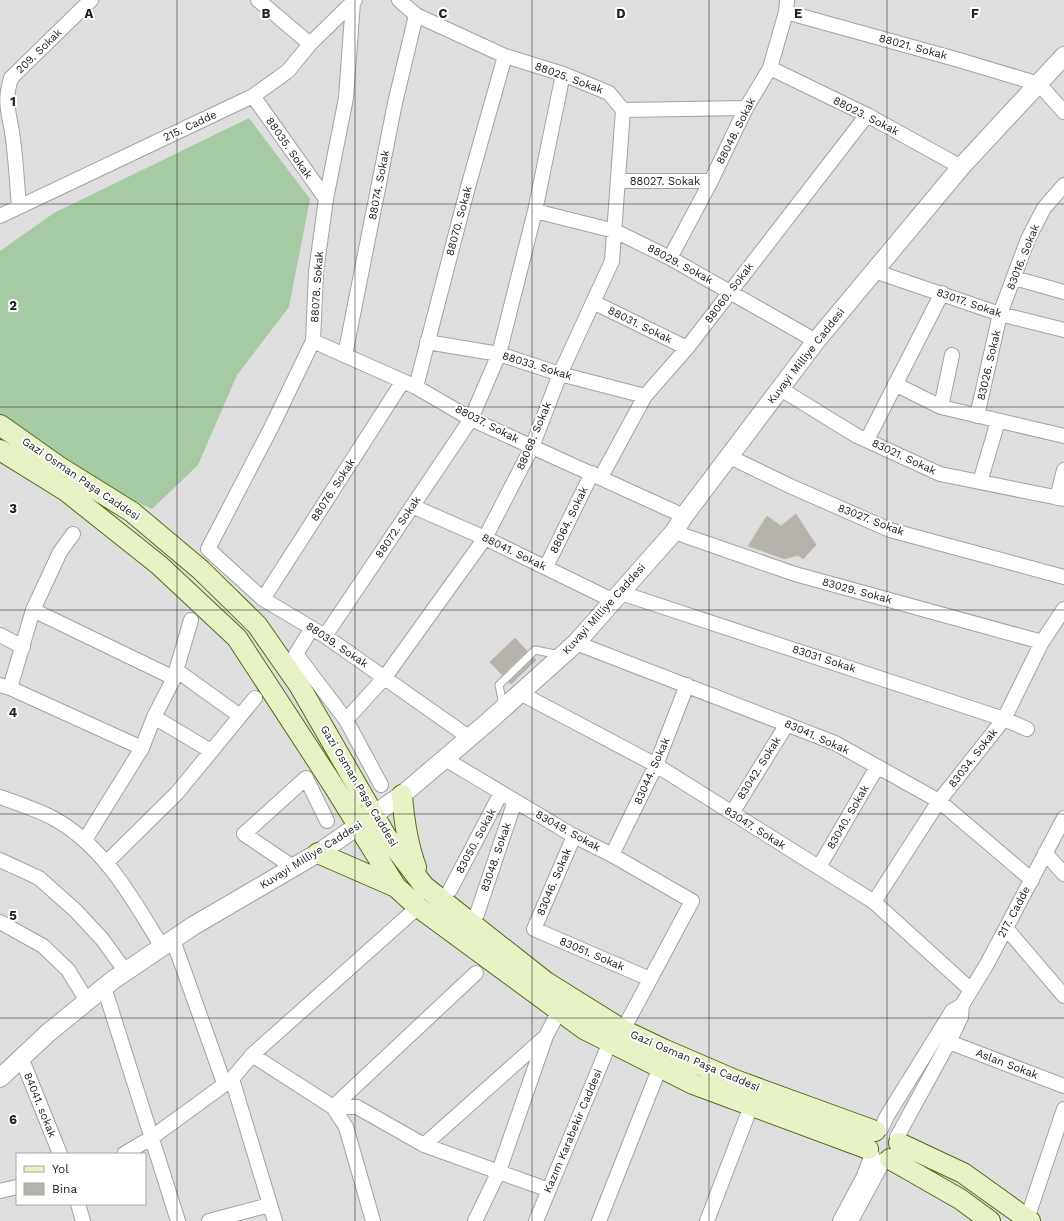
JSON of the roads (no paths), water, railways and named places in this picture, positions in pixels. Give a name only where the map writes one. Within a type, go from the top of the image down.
[{"type":"main road","name":"Gazi Osman Paşa Caddesi","points":[[0,425],[58,466],[132,512],[201,570],[257,625],[300,685],[386,836],[424,886],[546,982],[660,1067],[693,1084],[751,1106],[883,1145]]},
{"type":"main road","name":"Gazi Osman Paşa Caddesi","points":[[0,450],[66,491],[159,565],[237,638],[396,887],[418,908],[584,1029],[617,1036],[663,1049],[883,1145]]},
{"type":"main road","points":[[402,795],[409,850],[424,886]]},
{"type":"main road","points":[[318,853],[396,887]]},
{"type":"main road","points":[[883,1145],[963,1173],[1028,1220]]},
{"type":"main road","points":[[883,1145],[990,1221]]},
{"type":"street","name":"209. Sokak","points":[[19,207],[13,137],[7,115],[6,93],[11,78],[91,0]]},
{"type":"street","points":[[258,0],[310,44]]},
{"type":"street","name":"88025. Sokak","points":[[400,0],[416,15],[505,56],[563,74],[609,93],[623,110]]},
{"type":"street","name":"215. Cadde","points":[[0,216],[253,96],[288,71],[310,44],[354,1]]},
{"type":"street","name":"88078. Sokak","points":[[208,549],[272,426],[313,341],[316,272],[326,199],[346,98],[354,1]]},
{"type":"street","name":"88048. Sokak","points":[[670,258],[711,181],[746,108],[770,68],[787,6]]},
{"type":"street","name":"88021. Sokak","points":[[787,6],[1039,84]]},
{"type":"street","name":"88074. Sokak","points":[[345,355],[396,103],[416,15]]},
{"type":"street","name":"88070. Sokak","points":[[416,387],[468,187],[505,56]]},
{"type":"street","name":"Kuvayi Milliye Caddesi","points":[[0,1078],[21,1057],[104,987],[168,944],[318,853],[402,795],[503,709],[576,642],[618,597],[674,532],[684,516],[816,341],[874,271],[961,167],[1064,56]]},
{"type":"street","name":"88023. Sokak","points":[[770,68],[867,115],[961,167]]},
{"type":"street","points":[[472,419],[499,354],[535,211],[563,74]]},
{"type":"street","points":[[1039,84],[1064,112]]},
{"type":"street","name":"88035. Sokak","points":[[253,96],[326,199]]},
{"type":"street","points":[[623,110],[746,108]]},
{"type":"street","name":"88068. Sokak","points":[[346,720],[385,677],[485,538],[532,447],[560,374],[612,261],[623,110]]},
{"type":"street","name":"88060. Sokak","points":[[596,475],[645,396],[687,348],[867,115]]},
{"type":"street","name":"88027. Sokak","points":[[618,181],[711,181]]},
{"type":"street","name":"83016. Sokak","points":[[1000,314],[1028,239],[1041,214],[1064,184]]},
{"type":"street","name":"88029. Sokak","points":[[535,211],[615,231],[670,258],[816,341]]},
{"type":"street","name":"83017. Sokak","points":[[874,271],[1000,314],[1064,330]]},
{"type":"street","points":[[1014,278],[1064,292]]},
{"type":"street","points":[[866,440],[942,294]]},
{"type":"street","name":"88031. Sokak","points":[[593,302],[687,348]]},
{"type":"street","name":"83026. Sokak","points":[[977,416],[1000,314]]},
{"type":"street","name":"88037. Sokak","points":[[313,341],[416,387],[472,419],[684,516]]},
{"type":"street","name":"88033. Sokak","points":[[427,342],[499,354],[560,374],[645,396]]},
{"type":"street","points":[[941,407],[952,355]]},
{"type":"street","name":"88076. Sokak","points":[[263,599],[403,381]]},
{"type":"street","points":[[895,384],[941,407],[1064,436]]},
{"type":"street","name":"83021. Sokak","points":[[780,388],[866,440],[940,474],[1061,499]]},
{"type":"street","name":"88072. Sokak","points":[[325,636],[472,419]]},
{"type":"street","points":[[980,482],[998,420]]},
{"type":"street","name":"83027. Sokak","points":[[730,457],[790,486],[890,530],[1064,577]]},
{"type":"street","points":[[1061,499],[1064,470]]},
{"type":"street","name":"88064. Sokak","points":[[546,567],[596,475]]},
{"type":"street","name":"88041. Sokak","points":[[412,506],[546,567],[618,597]]},
{"type":"street","name":"83029. Sokak","points":[[674,532],[795,574],[1042,642]]},
{"type":"street","points":[[73,534],[60,552],[33,610],[23,647],[5,687],[142,748]]},
{"type":"street","name":"88039. Sokak","points":[[208,549],[263,599],[325,636],[470,738]]},
{"type":"street","name":"83031 Sokak","points":[[618,597],[1004,719],[1027,729]]},
{"type":"street","name":"83034. Sokak","points":[[874,902],[939,801],[1004,719],[1042,642],[1064,609]]},
{"type":"street","points":[[33,610],[175,674],[240,716]]},
{"type":"street","points":[[85,840],[142,748],[154,717],[175,674],[191,620]]},
{"type":"street","points":[[312,628],[296,654],[346,720],[381,785]]},
{"type":"street","points":[[0,635],[23,647]]},
{"type":"street","name":"83041. Sokak","points":[[576,642],[836,743],[939,801],[1032,880]]},
{"type":"street","name":"83044. Sokak","points":[[612,855],[656,765],[687,685]]},
{"type":"street","name":"83047. Sokak","points":[[520,693],[656,765],[874,902],[971,990]]},
{"type":"street","points":[[106,863],[177,794],[255,698]]},
{"type":"street","points":[[154,717],[211,751]]},
{"type":"street","name":"83042. Sokak","points":[[732,813],[787,724]]},
{"type":"street","name":"83049. Sokak","points":[[444,759],[574,836],[612,855],[692,901]]},
{"type":"street","name":"83040. Sokak","points":[[819,867],[877,767]]},
{"type":"street","points":[[293,867],[244,834],[306,778],[328,821]]},
{"type":"street","name":"83050. Sokak","points":[[450,890],[501,793]]},
{"type":"street","points":[[0,797],[51,817],[85,840],[106,863],[168,944],[228,1081],[275,1221]]},
{"type":"street","name":"83048. Sokak","points":[[477,914],[515,801]]},
{"type":"street","name":"217. Cadde","points":[[840,1221],[883,1145],[950,1042],[971,990],[1032,880],[1064,818]]},
{"type":"street","name":"83046. Sokak","points":[[534,929],[574,836]]},
{"type":"street","points":[[1045,853],[1064,874]]},
{"type":"street","points":[[0,860],[39,878],[76,911],[97,933],[126,972]]},
{"type":"street","name":"Kazım Karabekir Caddesi","points":[[536,1221],[617,1036],[692,901]]},
{"type":"street","points":[[126,1153],[151,1138],[228,1081],[252,1055],[418,908]]},
{"type":"street","points":[[0,922],[43,946],[68,970],[87,1001]]},
{"type":"street","points":[[1006,928],[1064,996]]},
{"type":"street","name":"83051. Sokak","points":[[534,929],[650,979]]},
{"type":"street","points":[[333,1107],[476,973]]},
{"type":"street","points":[[104,987],[178,1221]]},
{"type":"street","points":[[475,1221],[499,1171],[546,1036],[559,1011]]},
{"type":"street","name":"217. Cadde","points":[[851,1221],[883,1145],[887,1116],[952,1012],[962,1011]]},
{"type":"street","points":[[424,1145],[546,1036]]},
{"type":"street","name":"Aslan Sokak","points":[[950,1042],[1064,1086]]},
{"type":"street","points":[[252,1055],[333,1107],[346,1127],[373,1221]]},
{"type":"street","name":"84041. sokak","points":[[21,1057],[60,1153]]},
{"type":"street","points":[[599,1221],[660,1067]]},
{"type":"street","points":[[707,1221],[751,1106]]},
{"type":"street","points":[[333,1107],[357,1107],[424,1145],[549,1190]]},
{"type":"street","points":[[1028,1220],[1064,1109]]},
{"type":"street","points":[[0,1191],[16,1187]]},
{"type":"street","points":[[209,1221],[269,1204]]},
{"type":"street","points":[[78,1205],[83,1221]]},
{"type":"lane","points":[[503,709],[499,685],[535,650],[562,655]]}]
